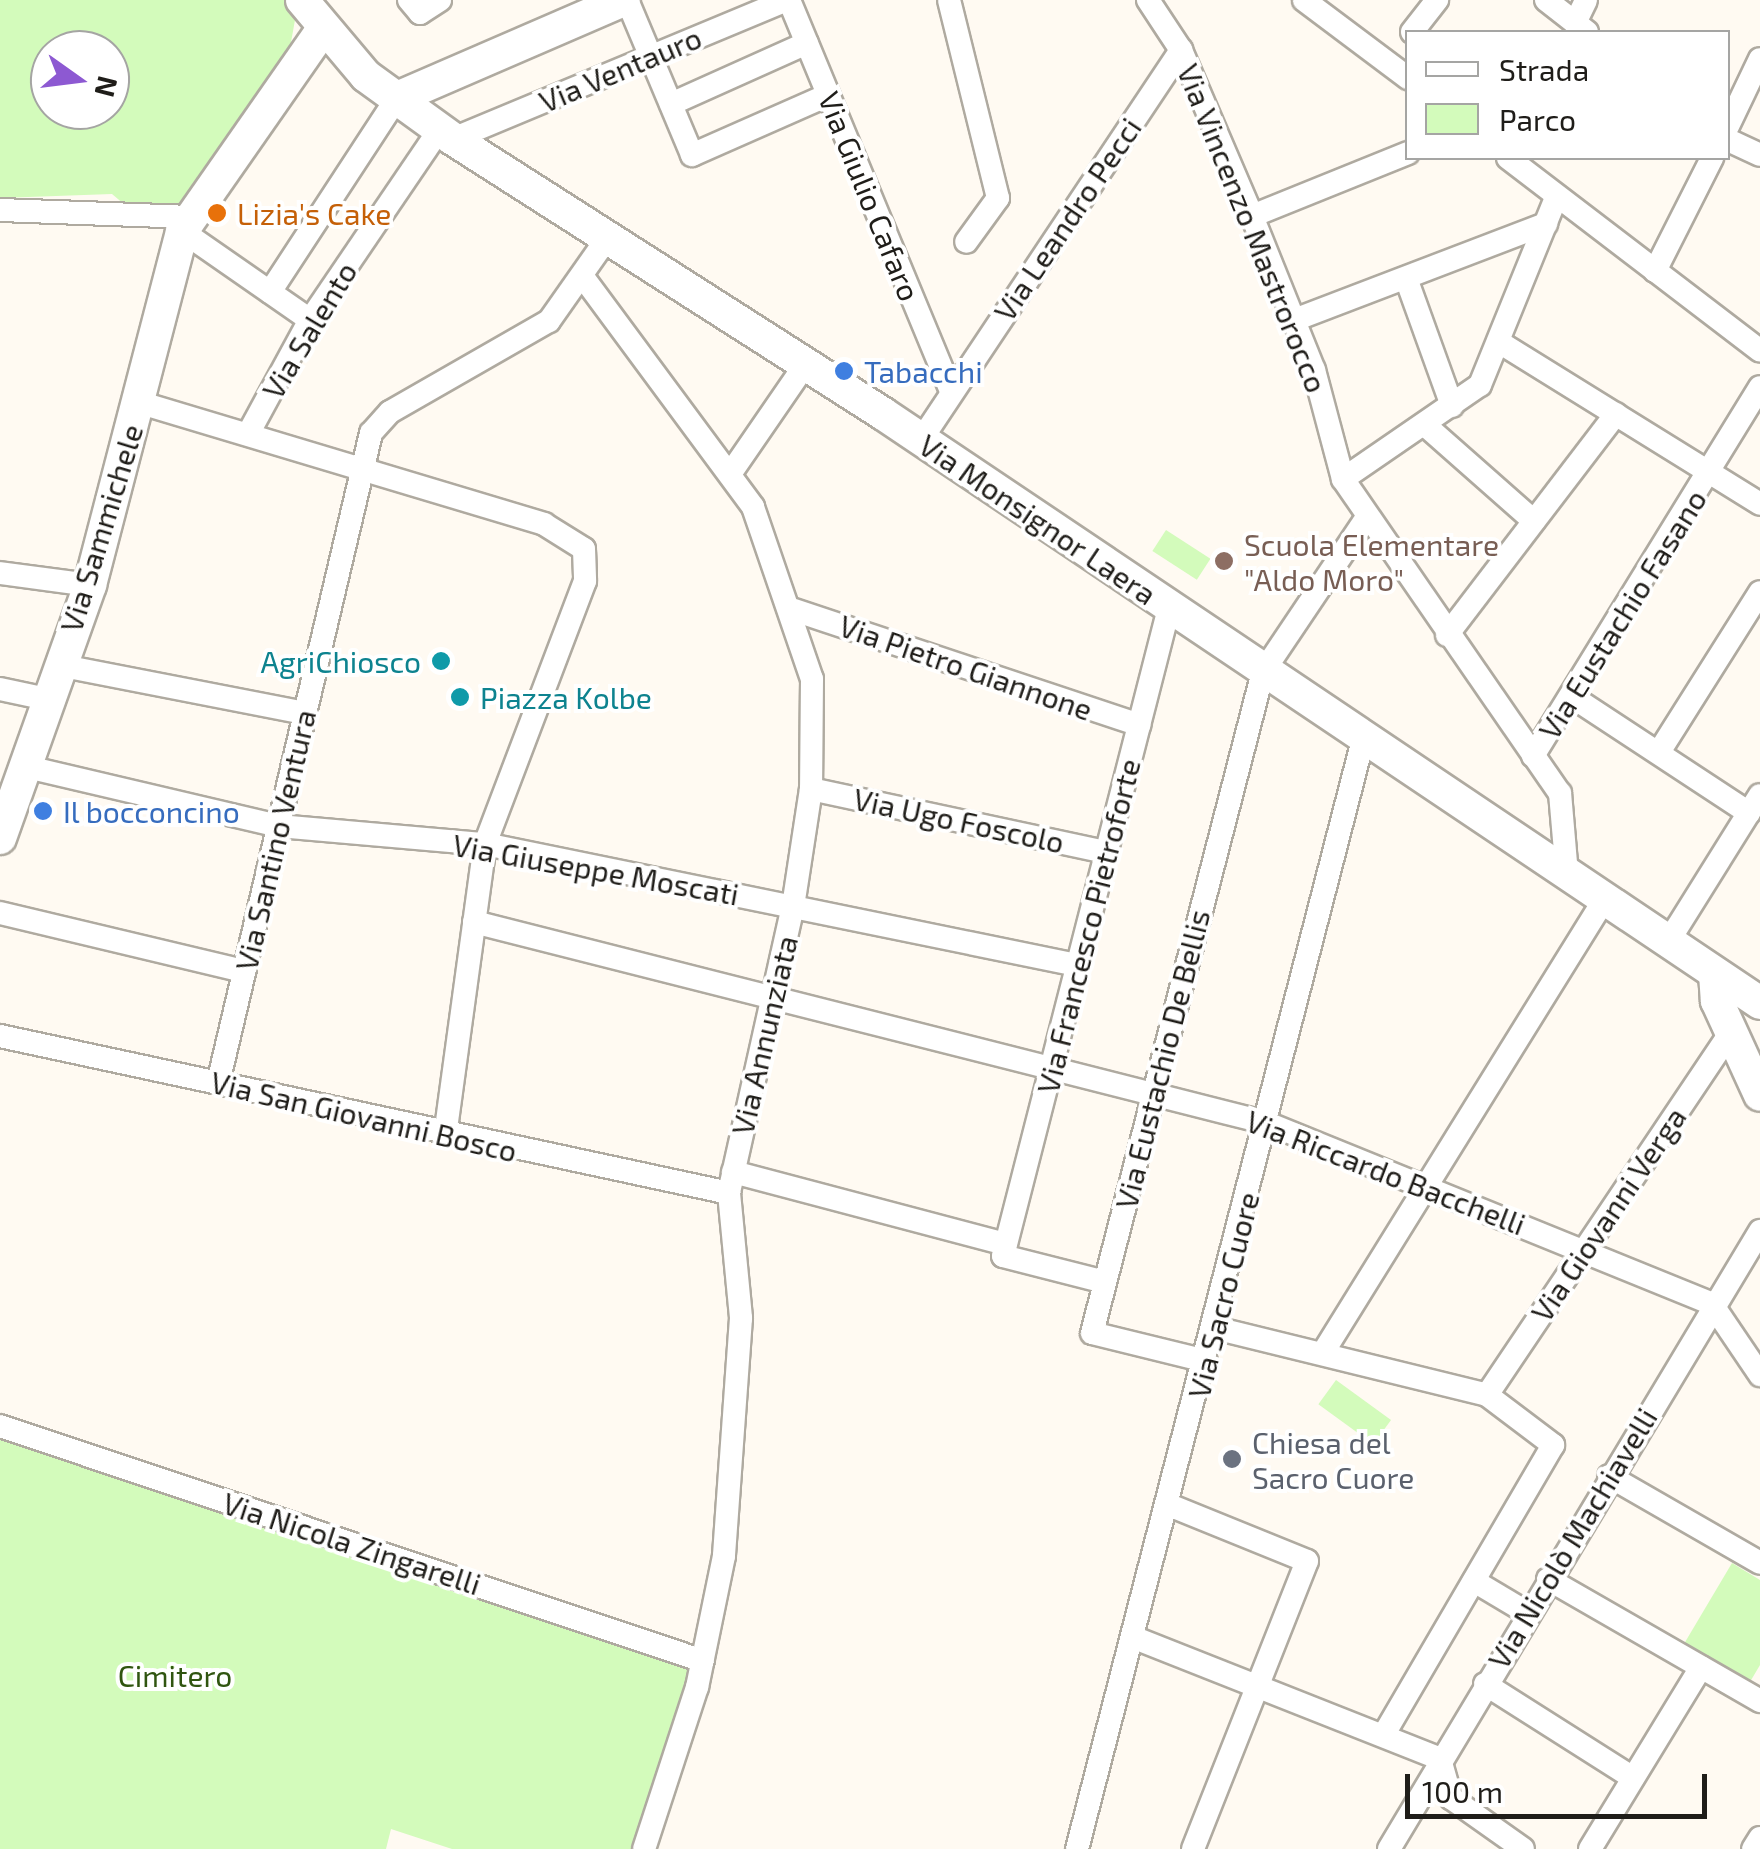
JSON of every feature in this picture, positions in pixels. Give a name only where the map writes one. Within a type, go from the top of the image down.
[{"type":"street","name":"Via Monsignor Laera","points":[[302,0],[322,30],[398,98],[446,134],[921,440],[1715,974],[1757,995]]},
{"type":"street","points":[[408,0],[420,13],[440,0]]},
{"type":"street","points":[[270,292],[398,98],[569,10],[626,0],[692,155],[828,95]]},
{"type":"street","name":"Via Ventauro","points":[[446,134],[788,0]]},
{"type":"street","name":"Via Giulio Cafaro","points":[[788,0],[950,391]]},
{"type":"street","points":[[950,0],[998,198],[966,242]]},
{"type":"street","name":"Via Vincenzo Mastrorocco","points":[[1148,0],[1181,50],[1252,216],[1294,320],[1343,479],[1447,635],[1560,793],[1567,875]]},
{"type":"street","points":[[1304,0],[1398,71]]},
{"type":"street","points":[[1414,30],[1437,0]]},
{"type":"street","points":[[1546,0],[1582,28],[1586,0]]},
{"type":"street","points":[[187,224],[322,30]]},
{"type":"street","points":[[671,104],[807,44]]},
{"type":"street","name":"Via Leandro Pecci","points":[[921,440],[950,391],[1181,50]]},
{"type":"street","points":[[1730,122],[1760,59]]},
{"type":"street","name":"Via Salento","points":[[248,434],[310,320],[446,134]]},
{"type":"street","points":[[1730,141],[1760,155]]},
{"type":"street","points":[[1252,216],[1405,154]]},
{"type":"street","points":[[1510,160],[1760,352]]},
{"type":"street","points":[[1655,271],[1711,160]]},
{"type":"street","points":[[1343,479],[1480,386],[1556,198]]},
{"type":"street","points":[[0,210],[187,224],[310,320]]},
{"type":"street","name":"Via Sammichele","points":[[0,838],[13,781],[90,585],[187,224]]},
{"type":"street","points":[[1294,320],[1546,224]]},
{"type":"street","name":"Via Santino Ventura","points":[[218,1083],[364,468],[379,420],[525,339],[583,277],[606,240]]},
{"type":"street","name":"Via Annunziata","points":[[583,277],[730,474],[794,610],[812,679],[811,788],[793,906],[731,1182],[740,1371],[724,1556],[703,1661],[644,1849]]},
{"type":"street","points":[[1406,278],[1452,406]]},
{"type":"street","points":[[1499,342],[1760,504]]},
{"type":"street","points":[[730,474],[806,365]]},
{"type":"street","name":"Via Eustachio Fasano","points":[[1533,756],[1712,472],[1760,388]]},
{"type":"street","points":[[138,402],[544,524],[584,549],[584,580],[485,844],[445,1136]]},
{"type":"street","points":[[1447,635],[1616,414]]},
{"type":"street","points":[[1425,425],[1534,521]]},
{"type":"street","name":"Via Eustachio De Bellis","points":[[1206,1361],[1092,1334],[1263,672],[1367,517]]},
{"type":"street","points":[[0,573],[90,585]]},
{"type":"street","points":[[1659,752],[1760,592]]},
{"type":"street","name":"Via Francesco Pietroforte","points":[[1006,1244],[1169,608]]},
{"type":"street","name":"Via Pietro Giannone","points":[[794,610],[1139,725]]},
{"type":"street","points":[[58,665],[305,713]]},
{"type":"street","points":[[0,688],[46,699]]},
{"type":"street","points":[[1572,696],[1659,752],[1755,804],[1668,942]]},
{"type":"street","name":"Via Sacro Cuore","points":[[1077,1849],[1136,1638],[1364,740]]},
{"type":"street","name":"Via Giuseppe Moscati","points":[[13,781],[278,826],[485,844],[1078,965]]},
{"type":"street","name":"Via Ugo Foscolo","points":[[811,788],[1106,852]]},
{"type":"street","points":[[1324,1350],[1604,900]]},
{"type":"street","points":[[0,912],[244,971]]},
{"type":"street","name":"Via Riccardo Bacchelli","points":[[474,922],[1267,1123],[1584,1248],[1712,1304]]},
{"type":"street","points":[[1715,974],[1730,1034],[1760,1095]]},
{"type":"street","name":"Via Giovanni Verga","points":[[1488,1395],[1730,1034]]},
{"type":"street","name":"Via San Giovanni Bosco","points":[[0,1036],[445,1136],[731,1182],[1006,1244],[1003,1256],[1105,1282]]},
{"type":"street","name":"Via Nicolò Machiavelli","points":[[1389,1849],[1526,1612],[1760,1231]]},
{"type":"street","points":[[1712,1304],[1760,1374]]},
{"type":"street","points":[[1215,1328],[1324,1350],[1488,1395],[1553,1445],[1386,1731]]},
{"type":"street","name":"Via Nicola Zingarelli","points":[[0,1426],[703,1661]]},
{"type":"street","points":[[1609,1476],[1760,1563]]},
{"type":"street","points":[[1169,1504],[1306,1561],[1254,1682],[1193,1849]]},
{"type":"street","points":[[1548,1579],[1760,1701]]},
{"type":"street","points":[[1474,1581],[1526,1612]]},
{"type":"street","points":[[1136,1638],[1386,1731],[1440,1759],[1451,1798],[1522,1849]]},
{"type":"street","points":[[1590,1849],[1701,1667]]},
{"type":"street","points":[[1485,1684],[1633,1778]]},
{"type":"street","points":[[1753,1849],[1760,1838]]},
{"type":"green space","points":[[0,0],[295,0],[288,59],[182,205],[125,205],[112,194],[0,198]]},
{"type":"green space","points":[[1166,530],[1210,559],[1197,580],[1152,551]]},
{"type":"green space","points":[[1336,1380],[1391,1420],[1373,1444],[1318,1404]]},
{"type":"green space","name":"Cimitero","points":[[0,1434],[694,1664],[634,1849],[452,1849],[391,1829],[386,1849],[0,1849]]},
{"type":"green space","points":[[1732,1563],[1760,1580],[1760,1665],[1744,1692],[1678,1654]]},
{"type":"place","name":"Lizia's Cake","points":[[217,213]]},
{"type":"place","name":"Tabacchi","points":[[844,371]]},
{"type":"place","name":"Scuola Elementare \"Aldo Moro\"","points":[[1224,561]]},
{"type":"place","name":"AgriChiosco","points":[[441,661]]},
{"type":"place","name":"Piazza Kolbe","points":[[460,697]]},
{"type":"place","name":"Il bocconcino","points":[[43,811]]},
{"type":"place","name":"Chiesa del Sacro Cuore","points":[[1232,1459]]}]
